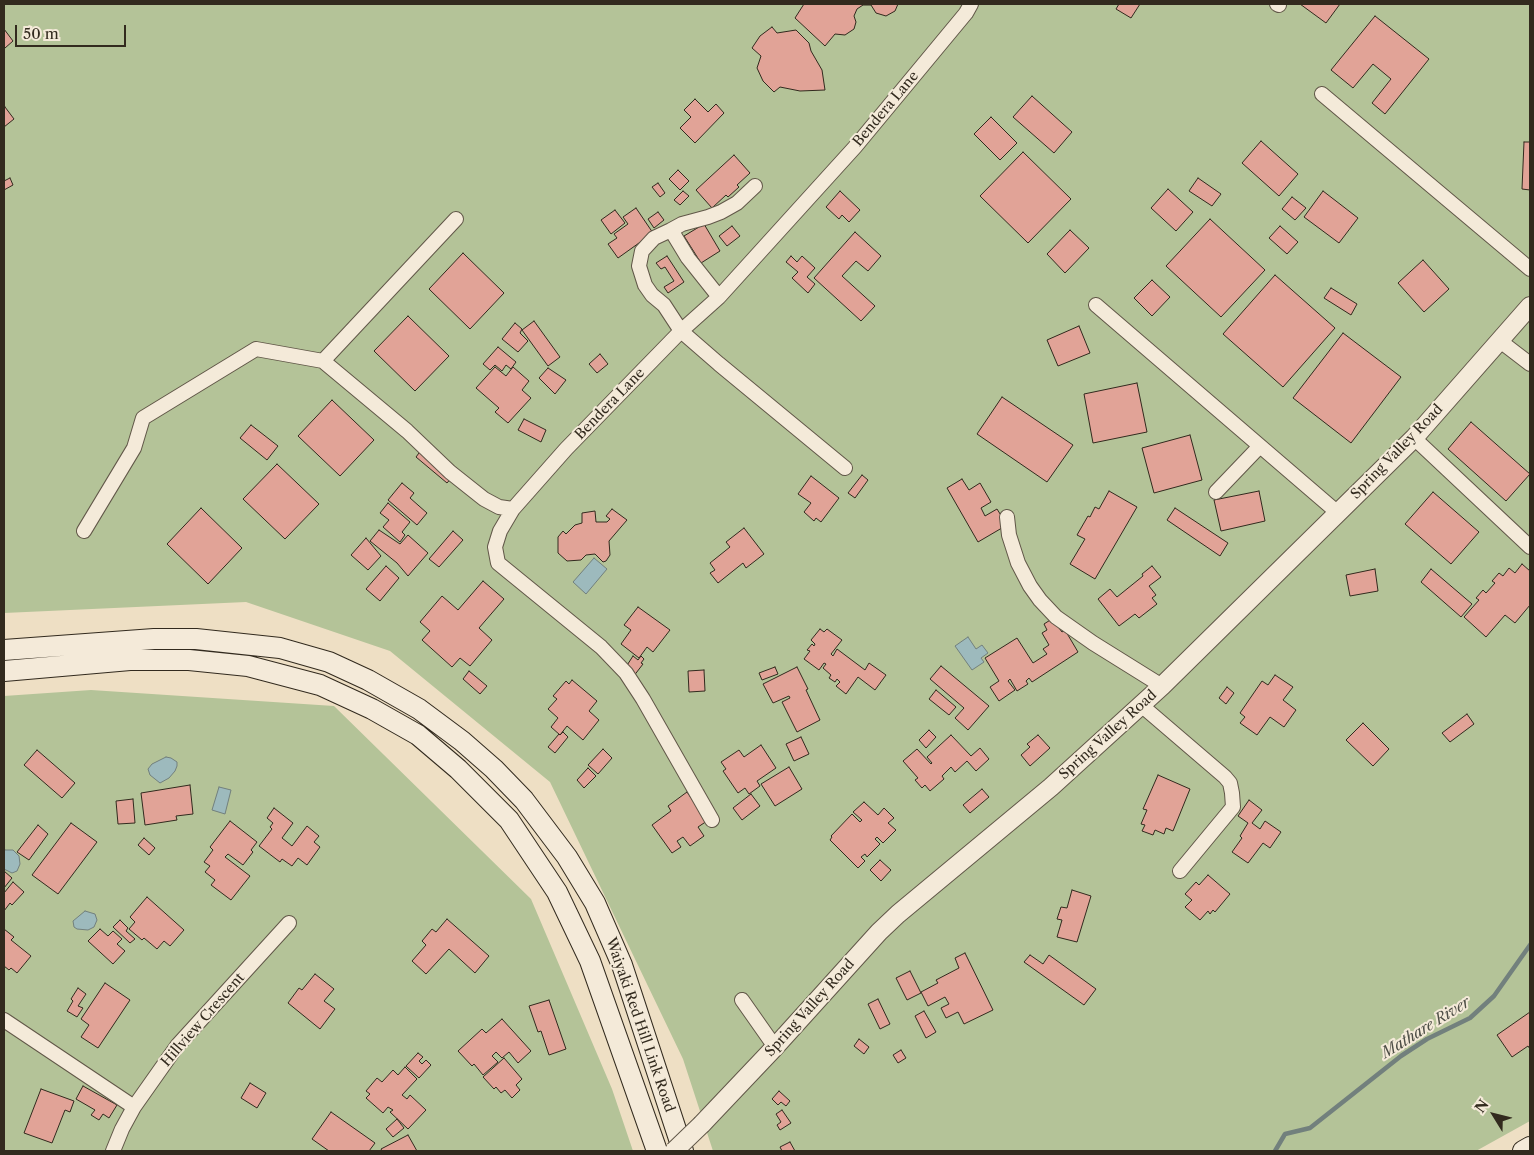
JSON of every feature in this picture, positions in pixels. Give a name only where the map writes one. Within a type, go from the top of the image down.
[{"type":"main road","name":"Waiyaki Red Hill Link Road","points":[[4,650],[162,639],[196,639],[280,648],[329,662],[368,680],[419,709],[494,769],[524,800],[567,857],[595,903],[622,966],[682,1151]]},
{"type":"main road","name":"Waiyaki Red Hill Link Road","points":[[4,670],[130,660],[189,660],[248,666],[320,685],[372,708],[418,735],[458,769],[509,820],[557,892],[590,961],[657,1151]]},
{"type":"main road","points":[[1523,1151],[1530,1147]]},
{"type":"street","name":"Bendera Lane","points":[[712,820],[643,699],[626,673],[601,647],[498,563],[495,547],[500,531],[514,509],[596,418],[680,330],[719,297],[854,148],[966,13],[971,4]]},
{"type":"street","points":[[1322,94],[1530,269]]},
{"type":"street","points":[[755,186],[736,203],[721,212],[708,218],[682,224],[654,238],[642,251],[639,266],[645,285],[652,295],[664,305],[680,330],[845,468]]},
{"type":"street","points":[[323,361],[456,219]]},
{"type":"street","points":[[671,230],[688,258],[719,297]]},
{"type":"street","points":[[1096,305],[1338,513]]},
{"type":"street","name":"Spring Valley Road","points":[[674,1151],[775,1047],[885,926],[1051,787],[1162,686],[1414,438],[1530,306]]},
{"type":"street","points":[[1500,341],[1530,364]]},
{"type":"street","points":[[84,531],[134,448],[143,418],[256,349],[323,361],[407,431],[450,472],[484,499],[499,507],[514,509]]},
{"type":"street","points":[[1414,438],[1530,547]]},
{"type":"street","points":[[1216,492],[1260,446]]},
{"type":"street","points":[[1007,517],[1009,535],[1018,563],[1040,600],[1064,622],[1162,686]]},
{"type":"street","points":[[1141,705],[1230,783],[1234,807],[1180,871]]},
{"type":"street","name":"Hillview Crescent","points":[[113,1151],[134,1106],[176,1046],[289,923]]},
{"type":"street","points":[[742,1000],[775,1047]]},
{"type":"street","points":[[4,1020],[134,1106]]},
{"type":"green space","points":[[4,4],[1530,4],[1530,1121],[1476,1151],[713,1151],[683,1059],[550,782],[390,651],[246,602],[4,613]]},
{"type":"green space","points":[[91,690],[334,706],[531,899],[612,1089],[633,1151],[4,1151],[4,696]]},
{"type":"water","points":[[594,558],[607,569],[586,594],[573,582]]},
{"type":"water","points":[[968,637],[976,649],[982,645],[988,653],[981,658],[984,662],[972,670],[955,646]]},
{"type":"water","points":[[166,757],[177,762],[177,766],[169,778],[160,783],[150,775],[148,769],[152,764]]},
{"type":"water","points":[[219,787],[231,790],[225,814],[212,810]]},
{"type":"water","points":[[5,850],[13,850],[19,856],[20,864],[17,871],[12,873],[4,869]]},
{"type":"water","points":[[85,911],[95,914],[97,920],[94,927],[88,930],[77,929],[74,927],[73,921]]},
{"type":"building","points":[[804,4],[898,4],[895,11],[886,16],[876,13],[871,5],[863,5],[857,9],[854,16],[856,22],[854,29],[845,35],[835,34],[825,46],[795,18]]},
{"type":"building","points":[[1119,4],[1140,4],[1131,18],[1116,9]]},
{"type":"building","points":[[1300,4],[1340,4],[1326,23]]},
{"type":"building","points":[[1375,16],[1429,59],[1385,114],[1372,103],[1391,79],[1373,64],[1353,88],[1331,70]]},
{"type":"building","points":[[772,27],[777,33],[796,30],[809,43],[811,51],[822,70],[825,90],[800,91],[780,87],[774,92],[763,81],[757,68],[761,56],[752,48],[760,36]]},
{"type":"building","points":[[4,29],[13,41],[5,48],[4,46]]},
{"type":"building","points":[[1032,96],[1072,132],[1054,153],[1013,117]]},
{"type":"building","points":[[695,99],[708,112],[716,104],[724,113],[695,143],[680,128],[691,117],[684,110]]},
{"type":"building","points":[[4,108],[14,119],[4,127]]},
{"type":"building","points":[[991,117],[1017,143],[1000,160],[974,134]]},
{"type":"building","points":[[1261,141],[1298,174],[1279,196],[1242,163]]},
{"type":"building","points":[[1524,142],[1530,142],[1530,190],[1522,189]]},
{"type":"building","points":[[1023,152],[1071,199],[1028,243],[980,196]]},
{"type":"building","points":[[734,155],[750,173],[737,185],[739,187],[728,197],[726,195],[712,208],[696,190]]},
{"type":"building","points":[[678,170],[689,181],[680,190],[669,179]]},
{"type":"building","points":[[10,178],[13,185],[4,190],[4,181]]},
{"type":"building","points":[[1198,178],[1221,194],[1212,206],[1189,191]]},
{"type":"building","points":[[658,183],[665,193],[660,197],[652,187]]},
{"type":"building","points":[[1168,189],[1193,212],[1176,231],[1151,208]]},
{"type":"building","points":[[683,191],[689,196],[680,205],[674,200]]},
{"type":"building","points":[[840,191],[860,210],[849,222],[842,215],[839,219],[826,207]]},
{"type":"building","points":[[1323,191],[1358,218],[1339,243],[1304,217]]},
{"type":"building","points":[[1292,197],[1306,208],[1295,220],[1282,209]]},
{"type":"building","points":[[636,208],[653,233],[618,258],[608,244],[617,238],[614,234],[628,224],[623,217]]},
{"type":"building","points":[[615,210],[625,223],[611,234],[601,220]]},
{"type":"building","points":[[658,212],[664,220],[654,228],[648,219]]},
{"type":"building","points":[[1210,219],[1265,270],[1221,317],[1166,266]]},
{"type":"building","points":[[704,224],[720,251],[701,263],[684,236]]},
{"type":"building","points":[[732,226],[740,236],[727,246],[719,236]]},
{"type":"building","points":[[1280,226],[1298,242],[1287,254],[1269,238]]},
{"type":"building","points":[[1070,230],[1089,248],[1065,273],[1047,254]]},
{"type":"building","points":[[855,232],[881,256],[868,271],[856,261],[842,276],[875,306],[861,321],[814,278]]},
{"type":"building","points":[[463,253],[504,293],[470,329],[429,289]]},
{"type":"building","points":[[667,256],[684,282],[668,293],[664,287],[674,281],[665,267],[661,269],[656,263]]},
{"type":"building","points":[[791,256],[797,262],[802,256],[815,268],[807,277],[815,284],[808,293],[792,278],[798,272],[786,262]]},
{"type":"building","points":[[1423,260],[1449,289],[1424,312],[1398,283]]},
{"type":"building","points":[[1275,275],[1335,328],[1283,387],[1223,334]]},
{"type":"building","points":[[1152,280],[1170,297],[1152,316],[1134,298]]},
{"type":"building","points":[[1331,288],[1357,304],[1351,315],[1324,298]]},
{"type":"building","points":[[408,316],[449,356],[415,391],[374,351]]},
{"type":"building","points":[[534,321],[560,357],[548,366],[522,330]]},
{"type":"building","points":[[515,323],[522,329],[520,333],[528,341],[518,352],[502,339]]},
{"type":"building","points":[[1079,326],[1090,353],[1058,366],[1047,340]]},
{"type":"building","points":[[1343,333],[1401,377],[1351,443],[1293,398]]},
{"type":"building","points":[[498,347],[516,362],[511,369],[506,365],[502,371],[495,365],[490,370],[483,364]]},
{"type":"building","points":[[600,354],[608,364],[597,373],[589,364]]},
{"type":"building","points":[[495,367],[506,376],[513,367],[529,381],[522,390],[531,398],[508,423],[495,412],[499,408],[476,388]]},
{"type":"building","points":[[548,368],[566,380],[555,394],[539,378]]},
{"type":"building","points":[[1137,383],[1147,432],[1093,443],[1084,394]]},
{"type":"building","points":[[1002,397],[1073,445],[1047,482],[977,434]]},
{"type":"building","points":[[332,400],[374,440],[340,476],[298,436]]},
{"type":"building","points":[[524,419],[546,430],[541,442],[518,430]]},
{"type":"building","points":[[1471,422],[1530,474],[1506,501],[1448,449]]},
{"type":"building","points":[[251,425],[278,446],[267,460],[240,438]]},
{"type":"building","points":[[1190,435],[1202,480],[1154,493],[1142,448]]},
{"type":"building","points":[[422,449],[453,476],[447,483],[416,457]]},
{"type":"building","points":[[277,464],[319,504],[285,539],[243,499]]},
{"type":"building","points":[[862,475],[868,480],[855,498],[848,493]]},
{"type":"building","points":[[811,476],[839,498],[821,522],[816,518],[814,521],[804,512],[811,503],[798,494]]},
{"type":"building","points":[[962,479],[969,490],[980,483],[991,502],[981,508],[985,516],[997,509],[1007,525],[978,542],[947,488]]},
{"type":"building","points":[[402,483],[414,493],[410,498],[427,513],[417,525],[388,500]]},
{"type":"building","points":[[1109,491],[1137,507],[1095,579],[1070,564],[1085,539],[1077,535],[1095,507],[1099,509]]},
{"type":"building","points":[[1259,491],[1265,521],[1221,531],[1214,500]]},
{"type":"building","points":[[1433,492],[1479,532],[1451,564],[1405,524]]},
{"type":"building","points":[[388,503],[410,522],[402,532],[405,535],[400,542],[383,527],[389,520],[380,513]]},
{"type":"building","points":[[201,508],[242,548],[208,584],[167,544]]},
{"type":"building","points":[[1175,508],[1228,543],[1220,556],[1167,520]]},
{"type":"building","points":[[612,509],[627,520],[609,541],[610,555],[606,561],[603,562],[595,554],[586,555],[581,560],[567,561],[558,553],[558,537],[563,531],[566,534],[575,525],[582,523],[582,513],[595,511],[596,522],[607,522],[610,519],[606,516]]},
{"type":"building","points":[[744,528],[764,554],[746,568],[743,563],[718,583],[710,573],[715,570],[710,563],[730,547],[726,542]]},
{"type":"building","points":[[379,530],[400,544],[408,535],[428,553],[408,576],[397,563],[370,541]]},
{"type":"building","points":[[453,531],[463,540],[439,567],[429,559]]},
{"type":"building","points":[[366,538],[381,556],[368,570],[351,555]]},
{"type":"building","points":[[1522,564],[1530,571],[1530,605],[1515,623],[1505,615],[1486,637],[1464,617],[1479,600],[1476,598],[1483,590],[1486,593],[1495,583],[1492,581],[1499,573],[1503,576],[1509,568],[1515,573]]},
{"type":"building","points":[[386,566],[399,578],[380,601],[366,589]]},
{"type":"building","points":[[1152,566],[1161,577],[1149,586],[1156,595],[1152,598],[1157,604],[1139,618],[1135,614],[1119,626],[1098,599],[1110,589],[1117,597],[1143,576],[1142,574]]},
{"type":"building","points":[[1375,569],[1378,591],[1350,596],[1346,575]]},
{"type":"building","points":[[1431,569],[1472,604],[1461,617],[1421,582]]},
{"type":"building","points":[[483,581],[504,599],[479,628],[492,640],[470,666],[460,658],[452,667],[422,640],[430,631],[420,622],[442,596],[458,610]]},
{"type":"building","points":[[638,607],[670,630],[653,652],[647,647],[639,658],[621,644],[631,630],[624,625]]},
{"type":"building","points":[[1055,617],[1063,626],[1059,628],[1062,632],[1065,630],[1078,652],[1032,682],[1029,678],[1026,681],[1028,684],[1017,691],[1010,679],[1008,681],[1015,690],[999,701],[990,687],[999,681],[985,658],[1017,638],[1033,663],[1047,654],[1043,649],[1049,645],[1042,633],[1047,630],[1044,624]]},
{"type":"building","points":[[820,629],[824,632],[827,629],[842,640],[831,654],[833,656],[837,649],[865,670],[869,663],[886,675],[875,690],[858,677],[846,694],[836,686],[840,682],[837,679],[835,682],[829,678],[831,675],[823,668],[826,664],[824,663],[819,670],[804,659],[810,651],[807,650],[812,644],[814,646],[815,644],[811,640]]},
{"type":"building","points":[[633,656],[638,660],[641,656],[644,659],[641,663],[643,664],[633,677],[624,670]]},
{"type":"building","points":[[941,666],[989,706],[968,730],[955,718],[964,708],[930,679]]},
{"type":"building","points":[[775,667],[778,674],[762,680],[759,673]]},
{"type":"building","points":[[797,667],[820,720],[797,732],[782,702],[790,698],[789,696],[773,703],[763,684]]},
{"type":"building","points":[[704,670],[705,691],[689,692],[688,671]]},
{"type":"building","points":[[469,671],[487,686],[480,694],[463,679]]},
{"type":"building","points":[[1275,675],[1293,687],[1283,700],[1296,710],[1284,727],[1270,717],[1257,735],[1240,723],[1245,717],[1240,713],[1262,681],[1268,685]]},
{"type":"building","points":[[572,680],[597,701],[589,711],[599,720],[583,740],[567,726],[560,735],[551,727],[558,718],[548,709],[557,699],[553,696],[566,681],[569,684]]},
{"type":"building","points":[[1227,687],[1234,693],[1226,704],[1219,698]]},
{"type":"building","points":[[936,690],[956,707],[949,715],[929,699]]},
{"type":"building","points":[[1467,714],[1474,724],[1450,742],[1442,733]]},
{"type":"building","points":[[1363,723],[1389,749],[1373,766],[1346,740]]},
{"type":"building","points":[[929,730],[936,737],[926,748],[919,740]]},
{"type":"building","points":[[563,732],[568,737],[555,753],[548,747]]},
{"type":"building","points":[[951,735],[971,756],[980,748],[989,759],[976,771],[967,761],[955,772],[951,767],[942,776],[944,779],[930,791],[925,785],[922,788],[915,780],[918,778],[903,761],[917,749],[931,764],[927,757]]},
{"type":"building","points":[[1038,735],[1050,748],[1030,766],[1021,755],[1030,747],[1027,744]]},
{"type":"building","points":[[801,737],[809,754],[794,761],[786,744]]},
{"type":"building","points":[[761,745],[776,768],[757,781],[760,786],[749,794],[745,788],[738,793],[723,771],[726,769],[721,762],[739,750],[744,757]]},
{"type":"building","points":[[603,749],[612,758],[598,774],[588,765]]},
{"type":"building","points":[[37,750],[75,783],[62,798],[24,765]]},
{"type":"building","points":[[789,767],[802,789],[775,806],[761,784]]},
{"type":"building","points":[[588,768],[596,776],[584,788],[577,780]]},
{"type":"building","points":[[1158,775],[1190,789],[1173,831],[1166,828],[1164,834],[1155,830],[1153,835],[1142,831],[1145,825],[1141,824],[1147,810],[1143,809]]},
{"type":"building","points":[[190,785],[193,814],[176,816],[177,820],[145,825],[141,793]]},
{"type":"building","points":[[982,789],[989,797],[970,813],[963,805]]},
{"type":"building","points":[[687,792],[707,821],[698,827],[704,836],[690,846],[683,837],[677,841],[681,847],[672,853],[652,825],[671,811],[668,806]]},
{"type":"building","points":[[751,794],[760,806],[742,820],[733,808]]},
{"type":"building","points":[[133,799],[135,823],[118,824],[116,801]]},
{"type":"building","points":[[1249,800],[1262,810],[1252,823],[1260,829],[1265,821],[1281,832],[1270,848],[1263,843],[1248,863],[1232,852],[1242,838],[1240,836],[1248,823],[1238,816]]},
{"type":"building","points":[[864,802],[878,815],[884,808],[894,818],[888,823],[896,830],[883,843],[877,837],[875,839],[880,844],[867,857],[865,854],[861,857],[865,861],[858,868],[830,840],[831,836],[852,814],[860,822],[862,820],[853,812]]},
{"type":"building","points":[[274,808],[293,823],[282,838],[292,846],[307,826],[319,836],[314,842],[320,847],[307,865],[298,858],[292,866],[282,859],[280,862],[259,846],[272,829],[270,827],[273,823],[267,818]]},
{"type":"building","points":[[230,821],[257,842],[251,850],[253,852],[243,865],[228,854],[225,857],[250,876],[231,900],[211,885],[215,880],[205,872],[210,866],[204,862],[213,850],[210,847]]},
{"type":"building","points":[[71,823],[97,842],[58,894],[32,875]]},
{"type":"building","points":[[38,825],[48,834],[29,860],[17,852]]},
{"type":"building","points":[[144,838],[155,848],[149,855],[138,845]]},
{"type":"building","points":[[880,860],[891,870],[881,881],[870,870]]},
{"type":"building","points":[[4,871],[12,878],[4,888]]},
{"type":"building","points":[[1208,875],[1230,894],[1215,912],[1213,910],[1210,914],[1208,911],[1200,920],[1185,907],[1192,900],[1185,894],[1196,882],[1199,885]]},
{"type":"building","points":[[13,882],[24,892],[12,905],[10,903],[4,911],[4,893]]},
{"type":"building","points":[[1072,890],[1091,896],[1077,942],[1057,937],[1062,920],[1057,919],[1061,907],[1067,908]]},
{"type":"building","points":[[147,897],[184,930],[170,946],[164,941],[157,949],[129,929],[135,922],[130,917]]},
{"type":"building","points":[[447,919],[489,956],[475,973],[449,949],[426,974],[412,961],[426,945],[422,941],[432,929],[436,932]]},
{"type":"building","points":[[120,920],[128,928],[126,931],[135,939],[130,943],[113,927]]},
{"type":"building","points":[[4,929],[14,937],[11,940],[31,956],[17,973],[11,968],[9,970],[4,966]]},
{"type":"building","points":[[100,929],[108,936],[113,931],[122,939],[117,944],[125,951],[113,964],[88,941]]},
{"type":"building","points":[[965,953],[993,1010],[964,1024],[958,1012],[946,1018],[941,1008],[949,1004],[945,997],[928,1006],[921,992],[938,983],[936,980],[959,968],[955,958]]},
{"type":"building","points":[[1030,955],[1043,964],[1049,955],[1096,989],[1084,1005],[1024,962]]},
{"type":"building","points":[[910,971],[921,993],[907,1000],[896,978]]},
{"type":"building","points":[[315,974],[334,989],[324,1001],[335,1009],[320,1029],[288,1003],[299,988],[302,990]]},
{"type":"building","points":[[105,983],[130,1000],[98,1048],[81,1037],[89,1025],[81,1019]]},
{"type":"building","points":[[78,988],[86,994],[78,1006],[83,1008],[77,1017],[67,1011],[73,1001],[71,999]]},
{"type":"building","points":[[878,999],[890,1024],[880,1029],[868,1004]]},
{"type":"building","points":[[549,1000],[566,1049],[549,1055],[541,1031],[538,1032],[529,1006]]},
{"type":"building","points":[[924,1011],[936,1032],[926,1038],[915,1016]]},
{"type":"building","points":[[1530,1012],[1530,1049],[1528,1046],[1512,1057],[1497,1035]]},
{"type":"building","points":[[502,1019],[531,1051],[518,1063],[509,1052],[502,1058],[496,1052],[492,1056],[498,1062],[483,1075],[474,1064],[472,1066],[458,1051],[482,1029],[486,1033]]},
{"type":"building","points":[[859,1039],[869,1047],[864,1054],[854,1046]]},
{"type":"building","points":[[901,1050],[906,1058],[898,1063],[893,1055]]},
{"type":"building","points":[[418,1053],[423,1057],[419,1061],[422,1064],[426,1060],[431,1065],[419,1078],[406,1066]]},
{"type":"building","points":[[504,1058],[522,1079],[516,1085],[520,1090],[512,1098],[505,1090],[501,1093],[496,1087],[494,1089],[483,1077]]},
{"type":"building","points":[[405,1067],[417,1079],[402,1095],[407,1099],[410,1095],[426,1110],[408,1129],[390,1112],[393,1110],[388,1107],[383,1113],[366,1098],[370,1094],[366,1091],[377,1078],[382,1082],[393,1070],[398,1075]]},
{"type":"building","points":[[250,1083],[266,1093],[257,1108],[241,1098]]},
{"type":"building","points":[[83,1086],[117,1105],[109,1118],[103,1114],[99,1120],[91,1115],[95,1110],[76,1099]]},
{"type":"building","points":[[41,1089],[74,1101],[70,1112],[65,1110],[52,1143],[24,1133]]},
{"type":"building","points":[[779,1091],[790,1101],[786,1106],[781,1102],[778,1105],[772,1099]]},
{"type":"building","points":[[782,1110],[791,1123],[780,1130],[777,1125],[781,1122],[776,1114]]},
{"type":"building","points":[[331,1112],[375,1143],[369,1151],[329,1151],[312,1139]]},
{"type":"building","points":[[397,1119],[404,1128],[393,1137],[386,1129]]},
{"type":"building","points":[[408,1135],[417,1151],[382,1151],[381,1149]]},
{"type":"building","points":[[790,1142],[795,1151],[782,1151],[780,1147]]},
{"type":"waterway","name":"Mathare River","points":[[1275,1151],[1285,1134],[1310,1128],[1401,1056],[1427,1039],[1470,1018],[1494,996],[1530,945]]}]
